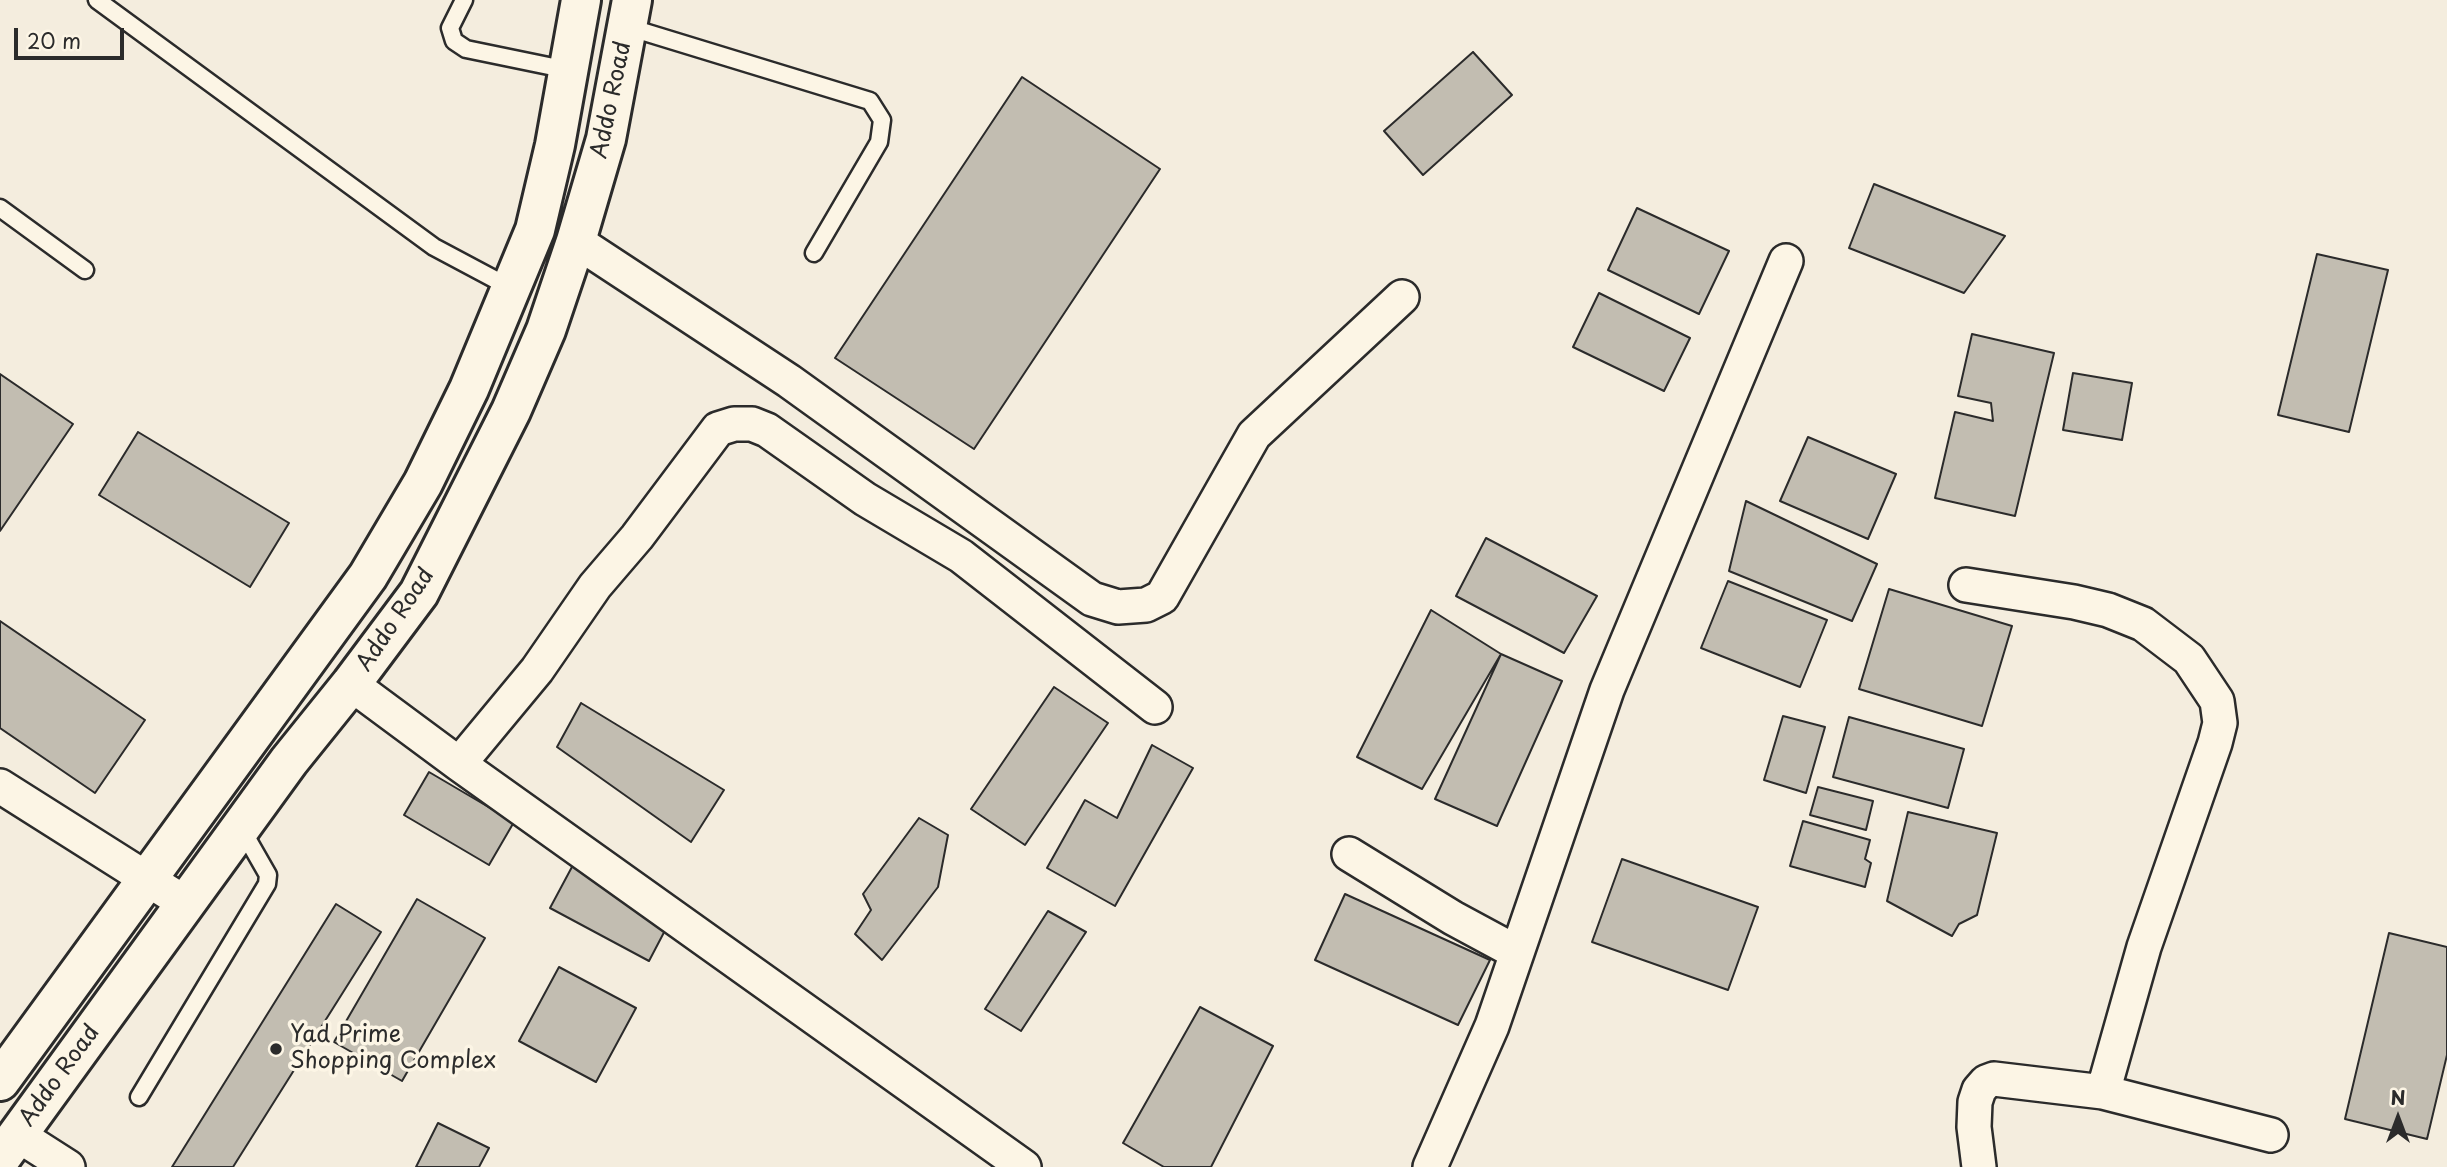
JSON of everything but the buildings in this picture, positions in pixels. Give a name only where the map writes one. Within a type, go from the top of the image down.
[{"type":"main road","name":"Addo Road","points":[[0,1081],[368,576],[423,483],[469,389],[535,230],[555,145],[581,0]]},
{"type":"main road","name":"Addo Road","points":[[9,1147],[289,761],[351,684],[418,593],[461,514],[511,411],[546,330],[606,139],[630,13]]},
{"type":"street","points":[[576,241],[789,381],[1092,599],[1118,607],[1146,605],[1162,597],[1255,435],[1402,297]]},
{"type":"street","points":[[1430,1167],[1492,1026],[1607,690],[1786,261]]},
{"type":"street","points":[[459,764],[537,670],[595,586],[637,537],[718,429],[734,424],[752,424],[767,430],[865,499],[961,556],[1155,707]]},
{"type":"street","points":[[1966,585],[2074,602],[2108,610],[2143,624],[2189,659],[2217,701],[2220,723],[2215,743],[2144,947],[2103,1092]]},
{"type":"street","points":[[351,684],[1024,1167]]},
{"type":"street","points":[[0,786],[185,903]]},
{"type":"street","points":[[1349,854],[1453,918],[1516,952]]},
{"type":"street","points":[[1979,1167],[1974,1127],[1975,1102],[1979,1090],[1986,1082],[1994,1079],[2103,1092],[2271,1135]]},
{"type":"street","points":[[9,1147],[68,1167]]},
{"type":"lane","points":[[97,0],[434,247],[511,288]]},
{"type":"lane","points":[[464,0],[450,28],[454,41],[466,49],[568,70]]},
{"type":"lane","points":[[630,13],[870,101],[882,120],[879,142],[814,253]]},
{"type":"lane","points":[[0,208],[85,270]]},
{"type":"lane","points":[[139,1097],[267,884],[268,875],[239,829]]},
{"type":"place","name":"Yad Prime Shopping Complex","points":[[276,1049]]}]
